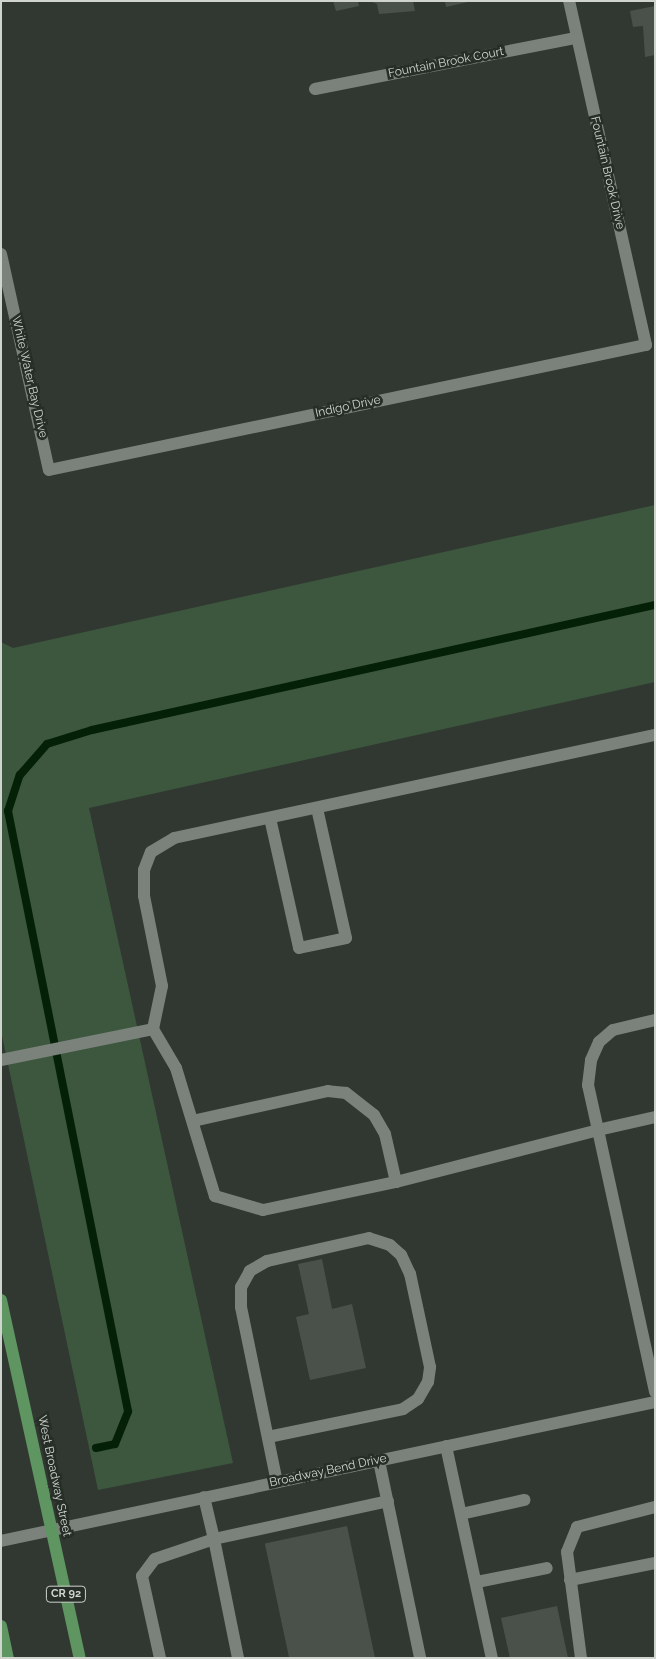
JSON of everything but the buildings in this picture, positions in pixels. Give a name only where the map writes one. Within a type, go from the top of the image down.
[{"type":"main road","name":"West Broadway Street","points":[[1,1300],[80,1658]]},
{"type":"main road","points":[[1,1626],[8,1658]]},
{"type":"street","name":"Fountain Brook Drive","points":[[569,1],[646,345]]},
{"type":"street","name":"Fountain Brook Court","points":[[315,89],[576,38]]},
{"type":"street","name":"White Water Bay Drive","points":[[1,254],[50,470]]},
{"type":"street","name":"Indigo Drive","points":[[50,470],[646,345]]},
{"type":"street","points":[[655,735],[174,838],[151,852],[144,870],[144,896],[162,986],[153,1029],[176,1068],[215,1196],[234,1205],[263,1210],[396,1182],[655,1117]]},
{"type":"street","points":[[270,818],[299,948],[346,938],[317,808]]},
{"type":"street","points":[[655,1020],[612,1030],[599,1042],[591,1060],[588,1085],[655,1392]]},
{"type":"street","points":[[5,1059],[153,1029]]},
{"type":"street","points":[[193,1121],[328,1091],[346,1093],[374,1115],[384,1134],[396,1182]]},
{"type":"street","points":[[268,1436],[403,1409],[418,1399],[428,1382],[430,1367],[410,1274],[402,1255],[390,1245],[368,1238],[266,1261],[250,1270],[241,1287],[241,1307],[277,1482]]},
{"type":"street","name":"Broadway Bend Drive","points":[[1,1541],[655,1402]]},
{"type":"street","points":[[446,1446],[492,1658]]},
{"type":"street","points":[[379,1461],[420,1658]]},
{"type":"street","points":[[204,1497],[238,1658]]},
{"type":"street","points":[[461,1514],[524,1500]]},
{"type":"street","points":[[160,1658],[142,1576],[155,1559],[214,1539],[388,1501]]},
{"type":"street","points":[[581,1658],[567,1552],[577,1527],[655,1507]]},
{"type":"street","points":[[570,1580],[655,1563]]},
{"type":"street","points":[[476,1582],[547,1568]]},
{"type":"green space","points":[[655,505],[655,682],[89,808],[233,1463],[98,1490],[1,1031],[1,642],[13,648]]},
{"type":"waterway","points":[[96,1448],[115,1444],[128,1411],[8,811],[20,775],[47,744],[92,730],[655,605]]}]
